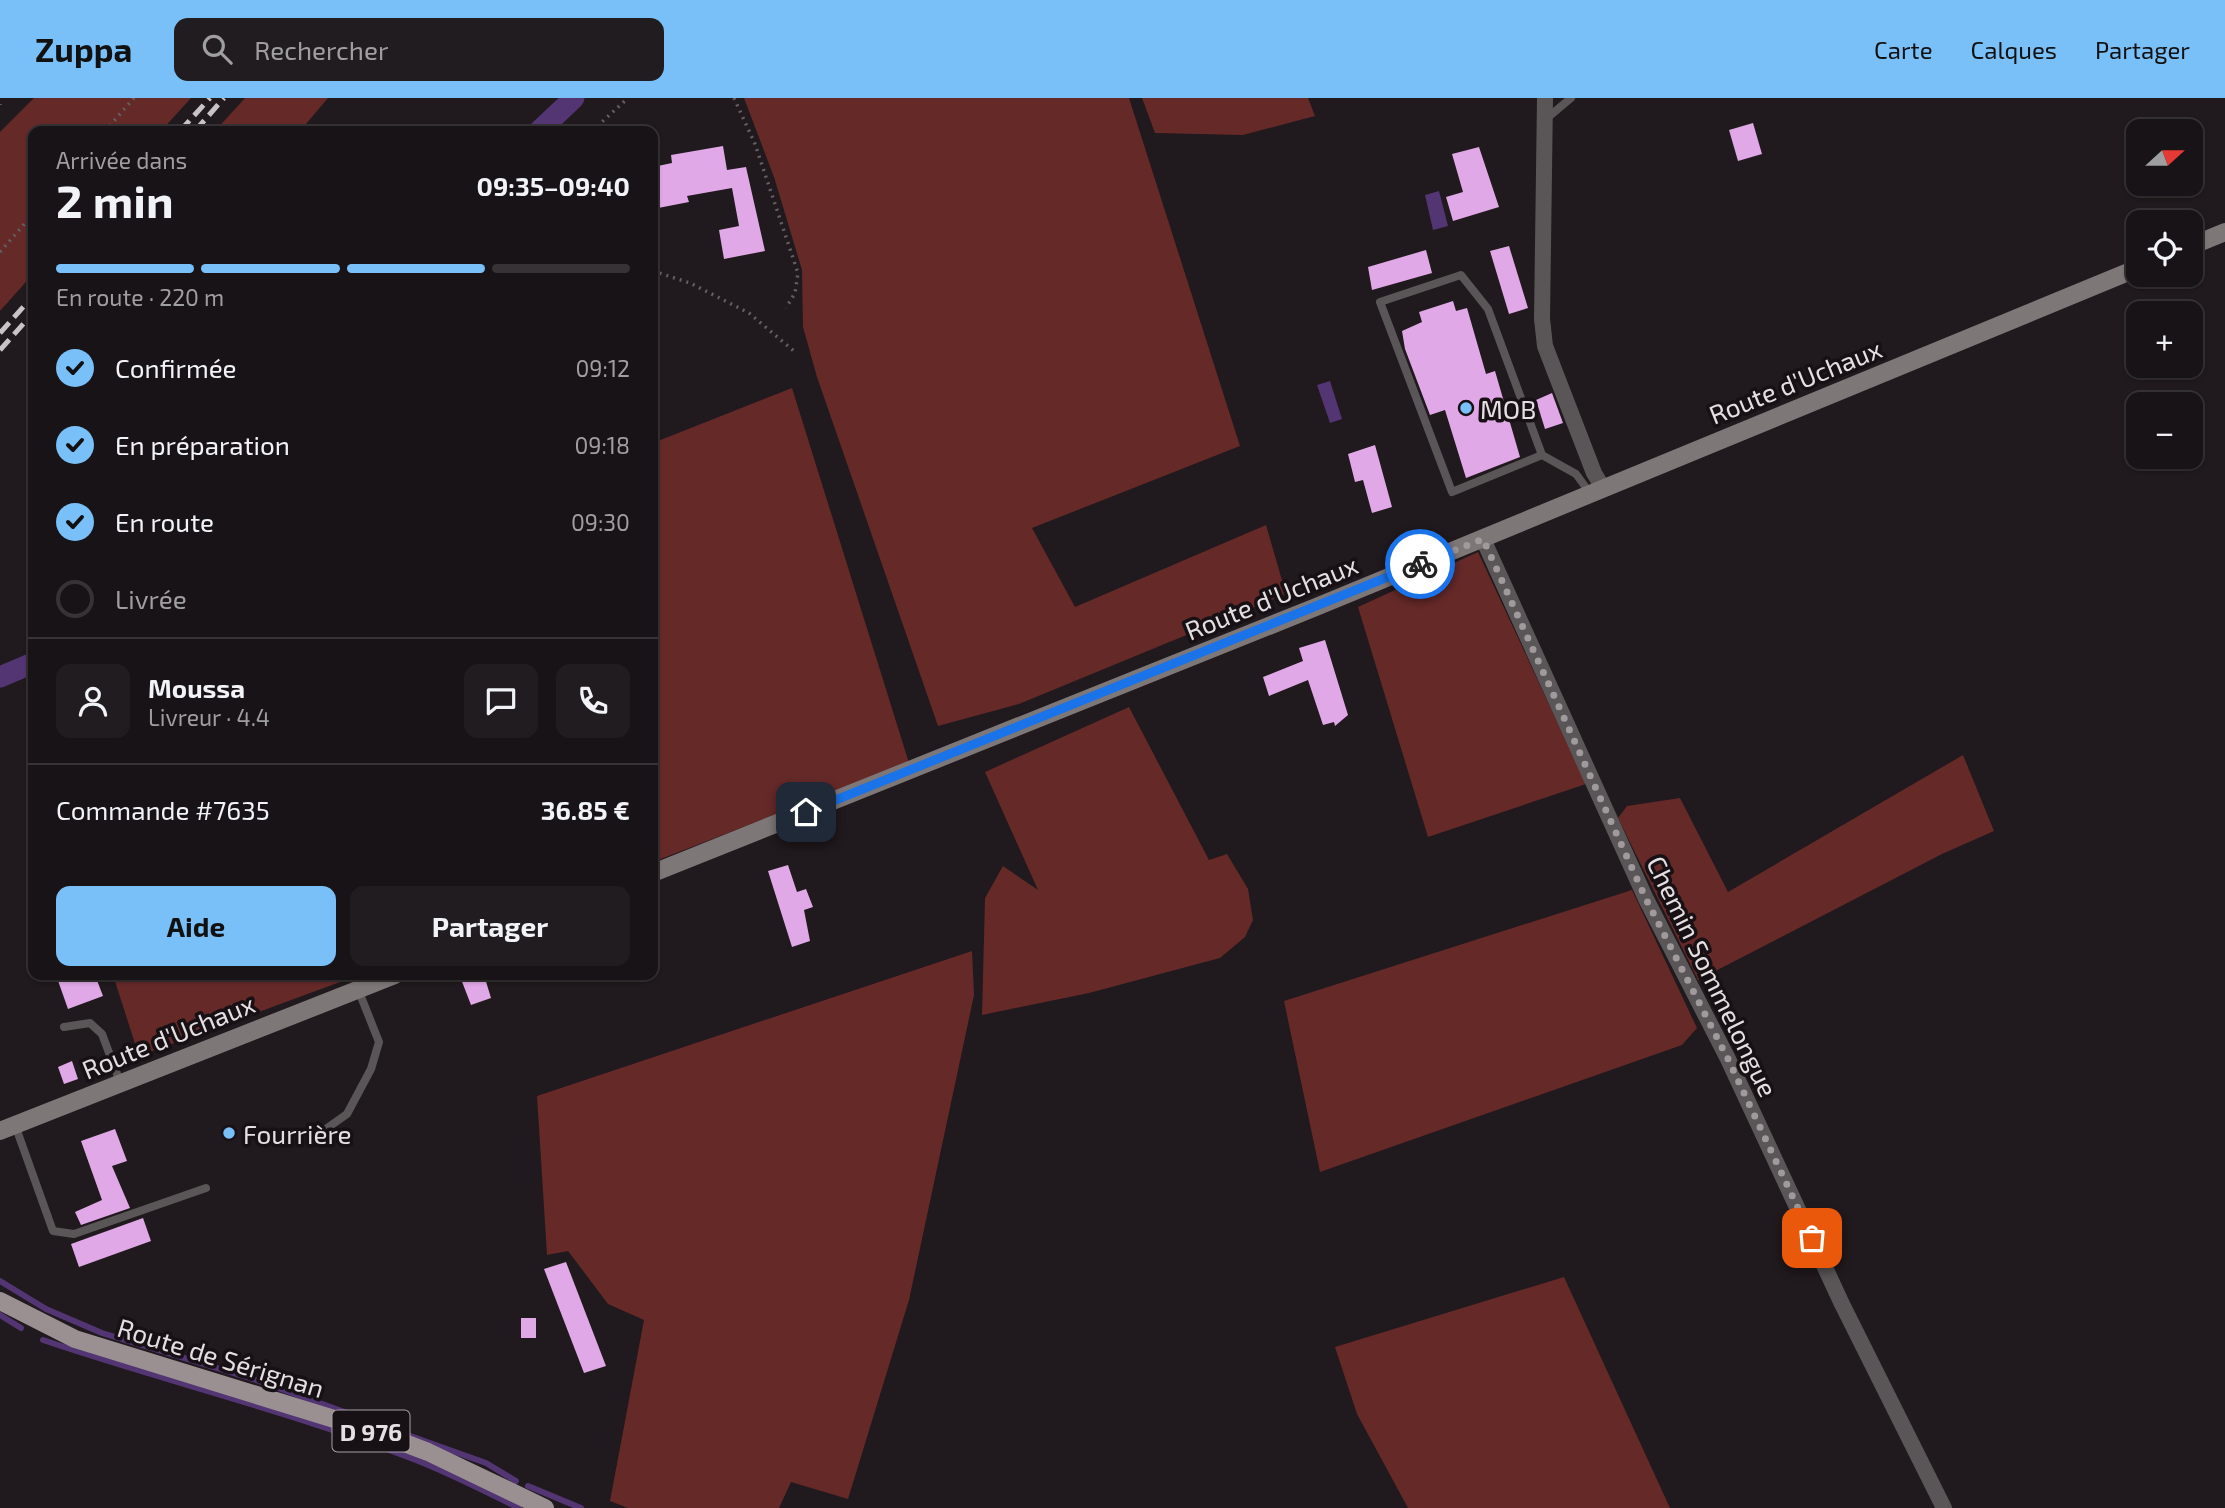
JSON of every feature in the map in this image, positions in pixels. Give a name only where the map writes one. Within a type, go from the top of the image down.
[{"type":"main road","points":[[2203,241],[2225,232]]},
{"type":"main road","name":"Route d'Uchaux","points":[[658,871],[1483,539],[2126,273]]},
{"type":"main road","name":"Route d'Uchaux","points":[[7,1128],[382,980]]},
{"type":"main road","name":"Route de Sérignan","points":[[0,1301],[75,1339],[406,1444],[545,1508]]},
{"type":"street","points":[[1545,98],[1542,319],[1545,346],[1594,473],[1597,490]]},
{"type":"street","name":"Chemin Sommelongue","points":[[1483,539],[1646,899],[1728,1059],[1843,1304],[1944,1508]]},
{"type":"lane","points":[[1545,120],[1571,98]]},
{"type":"lane","points":[[1542,456],[1452,492],[1380,302],[1461,275],[1488,309],[1542,456],[1576,474],[1597,490]]},
{"type":"lane","points":[[323,1131],[347,1114],[371,1069],[379,1042],[358,989]]},
{"type":"lane","points":[[64,1027],[90,1023],[102,1034],[120,1082]]},
{"type":"lane","points":[[7,1128],[53,1231],[74,1234],[206,1188]]},
{"type":"path","points":[[109,126],[134,98]]},
{"type":"path","points":[[597,126],[628,98]]},
{"type":"path","points":[[734,98],[755,144],[798,273],[795,293],[786,308]]},
{"type":"path","points":[[0,252],[28,220]]},
{"type":"path","points":[[658,273],[690,284],[749,313],[795,352]]},
{"type":"shaded area","points":[[34,98],[191,98],[166,126],[28,126],[28,280],[0,311],[0,132]]},
{"type":"shaded area","points":[[245,98],[328,98],[304,126],[220,126]]},
{"type":"shaded area","points":[[744,98],[1129,98],[1240,446],[1032,528],[1075,607],[1266,525],[1286,594],[1019,704],[938,726],[817,377],[803,327],[802,270],[774,177]]},
{"type":"shaded area","points":[[1142,98],[1308,98],[1315,116],[1243,135],[1155,133]]},
{"type":"shaded area","points":[[1439,191],[1448,226],[1433,230],[1425,195]]},
{"type":"shaded area","points":[[1330,381],[1342,419],[1330,423],[1317,385]]},
{"type":"shaded area","points":[[792,388],[909,763],[658,860],[658,441]]},
{"type":"shaded area","points":[[1478,552],[1586,784],[1428,837],[1358,607]]},
{"type":"shaded area","points":[[1129,707],[1209,860],[1227,854],[1248,889],[1253,920],[1245,937],[1220,958],[1089,993],[982,1015],[985,898],[1003,866],[1038,890],[985,772]]},
{"type":"shaded area","points":[[1963,755],[1994,831],[1942,854],[1698,980],[1618,818],[1627,806],[1680,798],[1728,892]]},
{"type":"shaded area","points":[[1632,890],[1697,1028],[1682,1045],[1320,1172],[1284,1001]]},
{"type":"shaded area","points":[[972,951],[974,995],[909,1300],[848,1499],[791,1482],[779,1508],[628,1508],[610,1501],[644,1320],[608,1304],[568,1251],[547,1255],[537,1096]]},
{"type":"shaded area","points":[[115,980],[345,980],[139,1056]]},
{"type":"shaded area","points":[[1564,1277],[1670,1508],[1408,1508],[1357,1414],[1335,1347]]},
{"type":"building","points":[[1753,123],[1762,154],[1738,161],[1729,130]]},
{"type":"building","points":[[723,146],[727,170],[746,167],[765,251],[724,259],[719,230],[739,226],[732,188],[687,196],[689,202],[658,208],[658,166],[672,163],[671,155]]},
{"type":"building","points":[[1479,147],[1499,207],[1453,221],[1446,197],[1463,192],[1452,154]]},
{"type":"building","points":[[1509,246],[1528,308],[1509,314],[1490,251]]},
{"type":"building","points":[[1426,250],[1432,273],[1372,290],[1368,267]]},
{"type":"building","name":"MOB","points":[[1453,301],[1456,311],[1467,308],[1486,374],[1495,371],[1520,457],[1466,478],[1445,410],[1430,415],[1405,349],[1402,331],[1422,322],[1419,312]]},
{"type":"building","points":[[1552,393],[1563,423],[1545,429],[1536,400]]},
{"type":"building","points":[[1375,445],[1392,507],[1372,513],[1363,480],[1355,482],[1348,454]]},
{"type":"building","points":[[1325,640],[1348,715],[1335,726],[1334,722],[1323,725],[1308,680],[1269,696],[1263,677],[1303,661],[1299,648]]},
{"type":"building","points":[[788,865],[797,892],[806,889],[813,907],[804,910],[810,941],[792,947],[768,871]]},
{"type":"building","points":[[58,980],[97,980],[103,996],[68,1009]]},
{"type":"building","points":[[461,980],[486,980],[491,998],[471,1005]]},
{"type":"building","points":[[72,1061],[78,1079],[64,1084],[58,1067]]},
{"type":"building","points":[[115,1129],[127,1161],[112,1166],[130,1208],[81,1225],[75,1212],[102,1200],[81,1141]]},
{"type":"building","points":[[143,1218],[151,1241],[79,1267],[71,1244]]},
{"type":"building","points":[[566,1262],[606,1366],[584,1373],[544,1269]]},
{"type":"building","points":[[521,1318],[536,1318],[536,1338],[521,1338]]},
{"type":"waterway","points":[[544,126],[574,98]]},
{"type":"waterway","points":[[0,677],[28,665]]},
{"type":"waterway","points":[[0,1281],[46,1309],[102,1333],[256,1380],[372,1422]]},
{"type":"waterway","points":[[0,1315],[21,1328]]},
{"type":"waterway","points":[[43,1340],[363,1440],[436,1468],[519,1508]]},
{"type":"waterway","points":[[402,1433],[486,1463],[516,1481]]},
{"type":"waterway","points":[[528,1486],[581,1508]]},
{"type":"railway","points":[[185,126],[210,98]]},
{"type":"railway","points":[[199,126],[224,98]]},
{"type":"railway","points":[[0,333],[28,302]]},
{"type":"railway","points":[[0,350],[28,319]]},
{"type":"way so far","points":[[1420,564],[1483,539],[1595,781],[1646,899],[1728,1059],[1812,1238]]},
{"type":"place","name":"MOB","points":[[1466,408]]},
{"type":"place","name":"Fourrière","points":[[229,1133]]},
{"type":"route","points":[[806,812],[1420,564]]}]
